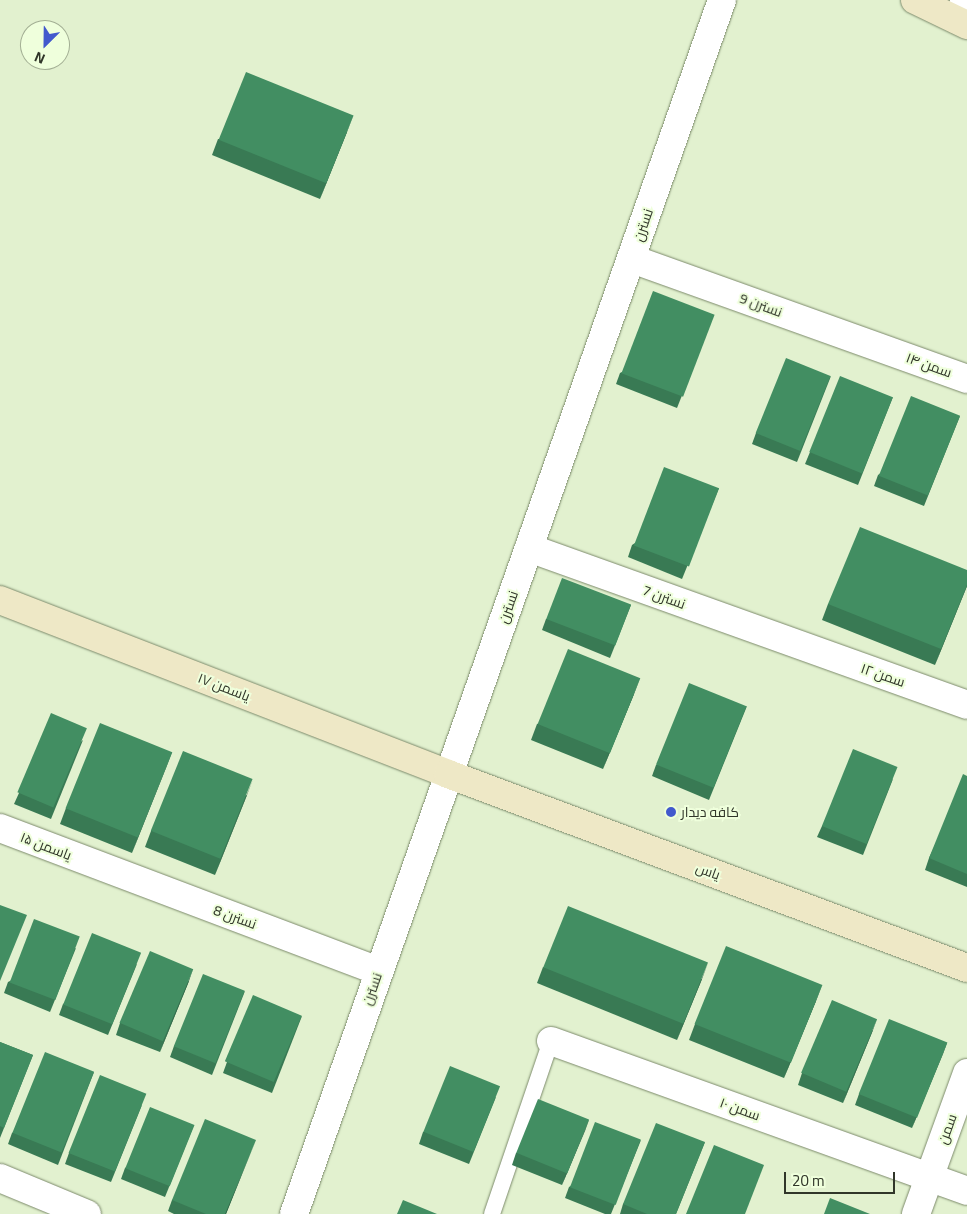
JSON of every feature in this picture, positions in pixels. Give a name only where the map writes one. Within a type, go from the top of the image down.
[{"type":"street","name":"نسترن","points":[[294,1214],[722,0]]},
{"type":"street","points":[[915,0],[963,15]]},
{"type":"street","name":"نسترن 9","points":[[632,258],[891,352]]},
{"type":"street","name":"سمن ۱۴","points":[[891,352],[967,379]]},
{"type":"street","name":"نسترن 7","points":[[529,548],[800,646]]},
{"type":"street","name":"یاسمن ۱۷","points":[[0,600],[448,774]]},
{"type":"street","name":"سمن ۱۲","points":[[800,646],[967,704]]},
{"type":"street","name":"یاس","points":[[448,774],[967,968]]},
{"type":"street","name":"یاسمن ۱۵","points":[[0,828],[92,864]]},
{"type":"street","name":"نسترن 8","points":[[92,864],[379,971]]},
{"type":"street","name":"سمن ۱۰","points":[[551,1041],[967,1191]]},
{"type":"street","name":"سمن","points":[[916,1214],[967,1073]]},
{"type":"street","points":[[0,1178],[87,1214]]},
{"type":"lane","points":[[492,1214],[551,1041]]},
{"type":"building","points":[[246,72],[354,115],[326,183],[219,140]]},
{"type":"building","points":[[653,291],[715,315],[683,397],[621,373]]},
{"type":"building","points":[[786,358],[831,376],[800,451],[756,433]]},
{"type":"building","points":[[840,376],[893,397],[862,473],[809,452]]},
{"type":"building","points":[[911,396],[960,416],[928,496],[879,476]]},
{"type":"building","points":[[664,467],[719,488],[689,567],[634,545]]},
{"type":"building","points":[[860,527],[967,570],[967,585],[941,649],[828,604]]},
{"type":"building","points":[[562,578],[631,605],[615,646],[546,619]]},
{"type":"building","points":[[568,649],[640,678],[610,753],[538,724]]},
{"type":"building","points":[[689,683],[746,706],[714,788],[656,765]]},
{"type":"building","points":[[51,713],[87,728],[53,807],[17,792]]},
{"type":"building","points":[[100,723],[172,752],[138,838],[66,808]]},
{"type":"building","points":[[853,749],[898,767],[866,844],[822,826]]},
{"type":"building","points":[[183,751],[253,779],[220,859],[151,831]]},
{"type":"building","points":[[963,774],[967,776],[967,874],[929,858]]},
{"type":"building","points":[[0,905],[27,915],[0,981]]},
{"type":"building","points":[[568,906],[708,963],[683,1024],[543,967]]},
{"type":"building","points":[[34,919],[80,937],[55,1000],[10,982]]},
{"type":"building","points":[[92,933],[141,953],[112,1024],[63,1004]]},
{"type":"building","points":[[726,946],[822,985],[791,1063],[695,1024]]},
{"type":"building","points":[[150,951],[193,969],[163,1041],[120,1023]]},
{"type":"building","points":[[203,974],[245,991],[216,1063],[174,1046]]},
{"type":"building","points":[[253,995],[302,1016],[274,1082],[225,1061]]},
{"type":"building","points":[[832,1000],[877,1019],[846,1092],[801,1073]]},
{"type":"building","points":[[889,1019],[947,1043],[917,1118],[859,1094]]},
{"type":"building","points":[[0,1042],[33,1055],[4,1128],[0,1126]]},
{"type":"building","points":[[45,1052],[94,1072],[62,1153],[12,1133]]},
{"type":"building","points":[[450,1066],[500,1086],[473,1152],[423,1132]]},
{"type":"building","points":[[100,1075],[146,1094],[115,1172],[69,1153]]},
{"type":"building","points":[[538,1099],[589,1120],[567,1173],[516,1153]]},
{"type":"building","points":[[150,1107],[195,1125],[170,1186],[125,1168]]},
{"type":"building","points":[[205,1119],[256,1140],[225,1214],[206,1214],[172,1200]]},
{"type":"building","points":[[595,1122],[641,1140],[616,1205],[570,1187]]},
{"type":"building","points":[[656,1123],[705,1142],[676,1214],[647,1214],[623,1204]]},
{"type":"building","points":[[714,1145],[764,1165],[745,1214],[686,1214]]},
{"type":"building","points":[[830,1198],[870,1214],[824,1214]]},
{"type":"building","points":[[403,1200],[437,1214],[397,1214]]},
{"type":"place","name":"کافه دیدار","points":[[671,812]]}]
